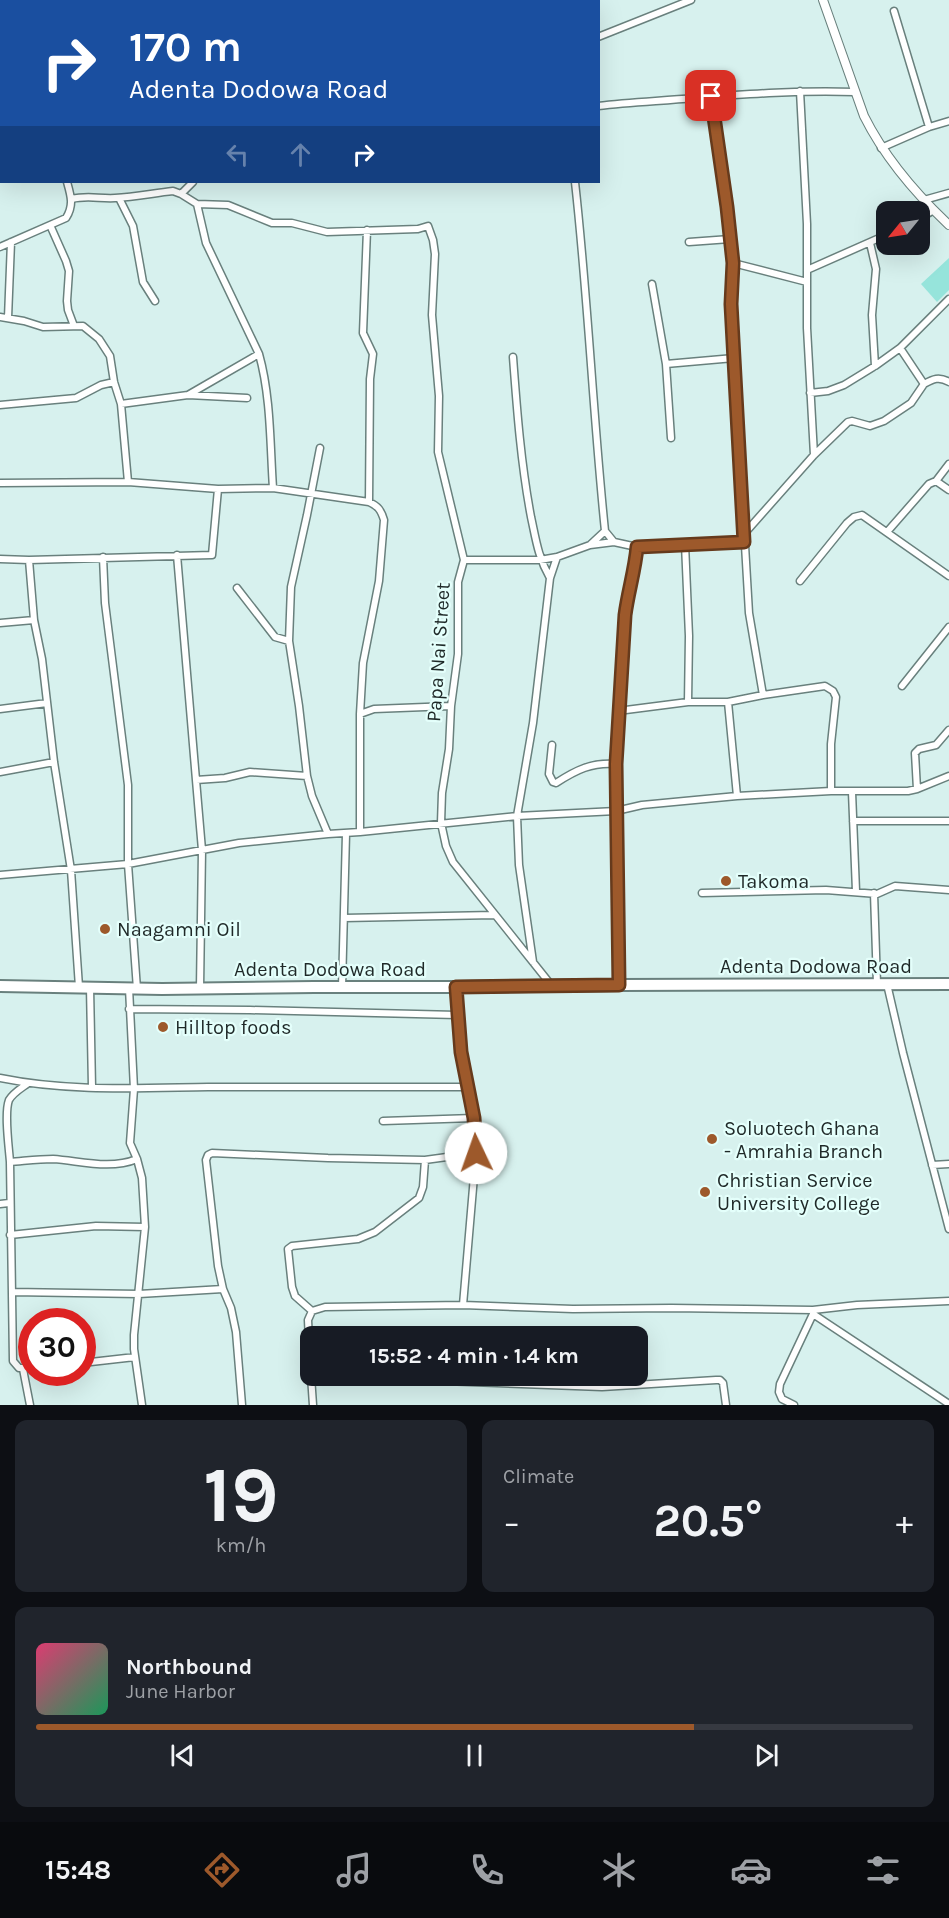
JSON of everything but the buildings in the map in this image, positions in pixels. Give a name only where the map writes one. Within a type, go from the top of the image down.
[{"type":"main road","name":"Adenta Dodowa Road","points":[[0,986],[200,988],[949,984]]},
{"type":"street","points":[[600,37],[691,0]]},
{"type":"street","points":[[823,0],[864,116],[881,148],[924,200],[949,225]]},
{"type":"street","points":[[894,11],[929,127]]},
{"type":"street","points":[[600,106],[800,91],[855,92]]},
{"type":"street","points":[[800,91],[806,206],[807,328],[814,455]]},
{"type":"street","points":[[711,96],[733,263],[731,304],[749,613],[764,695]]},
{"type":"street","points":[[881,148],[929,127],[949,121]]},
{"type":"street","points":[[0,247],[66,218],[71,210],[72,199],[67,183]]},
{"type":"street","points":[[181,194],[192,183]]},
{"type":"street","points":[[575,183],[605,531],[614,542]]},
{"type":"street","points":[[72,199],[91,196],[106,199],[119,198],[173,191],[197,204],[228,205],[272,223],[292,223],[327,232],[367,230],[363,333],[372,354],[369,502]]},
{"type":"street","points":[[924,200],[949,193]]},
{"type":"street","points":[[119,198],[133,226],[143,282],[155,301]]},
{"type":"street","points":[[197,204],[206,243],[259,354],[266,383],[273,488]]},
{"type":"street","points":[[50,225],[69,271],[67,301],[74,326]]},
{"type":"street","name":"Papa Nai Street","points":[[367,230],[418,229],[428,226],[435,254],[433,338],[439,396],[438,452],[464,560],[458,582],[459,638],[451,706],[449,749],[442,793],[441,823],[446,846],[453,862],[552,986]]},
{"type":"street","points":[[689,242],[730,239]]},
{"type":"street","points":[[807,270],[876,240]]},
{"type":"street","points":[[8,318],[11,242]]},
{"type":"street","points":[[870,243],[876,269],[872,315],[876,366]]},
{"type":"street","points":[[733,263],[807,282]]},
{"type":"street","points":[[652,284],[666,364],[671,438]]},
{"type":"street","points":[[810,393],[836,388],[876,366],[900,348],[949,299]]},
{"type":"street","points":[[0,317],[43,327],[87,328],[105,347],[110,356],[114,382],[122,404],[128,482]]},
{"type":"street","points":[[900,348],[924,384]]},
{"type":"street","points":[[188,395],[259,354]]},
{"type":"street","points":[[513,357],[527,497],[540,560],[550,578]]},
{"type":"street","points":[[666,364],[734,358]]},
{"type":"street","points":[[744,534],[814,455],[848,422],[872,426],[892,417],[911,403],[924,384],[934,378],[949,382]]},
{"type":"street","points":[[0,405],[76,398],[101,385],[114,382]]},
{"type":"street","points":[[122,404],[188,395],[247,398]]},
{"type":"street","points":[[320,448],[291,586],[289,641],[307,776],[312,796],[328,834]]},
{"type":"street","points":[[887,532],[929,484],[936,481],[949,464]]},
{"type":"street","points":[[936,481],[949,490]]},
{"type":"street","points":[[0,483],[128,482],[218,489],[273,488],[369,502],[379,507],[384,520],[379,581],[363,663],[360,714],[360,832]]},
{"type":"street","points":[[0,559],[213,554],[218,489]]},
{"type":"street","points":[[800,581],[847,523],[854,517],[862,515],[949,576]]},
{"type":"street","points":[[590,545],[605,531]]},
{"type":"street","points":[[464,560],[540,560],[590,545],[614,542],[637,547],[744,542]]},
{"type":"street","points":[[685,544],[689,636],[688,702]]},
{"type":"street","points":[[619,985],[616,811],[618,711],[625,615],[635,569],[637,547]]},
{"type":"street","points":[[177,555],[202,850],[200,988]]},
{"type":"street","points":[[533,963],[519,865],[517,816],[533,723],[550,578],[557,556]]},
{"type":"street","points":[[103,557],[105,603],[128,784],[128,864],[133,988],[129,1010],[134,1089],[130,1143],[142,1178],[145,1227],[134,1335],[142,1405]]},
{"type":"street","points":[[29,560],[34,620],[42,659],[85,987],[92,1087]]},
{"type":"street","points":[[237,588],[275,637],[289,641]]},
{"type":"street","points":[[0,623],[34,620]]},
{"type":"street","points":[[902,686],[949,627]]},
{"type":"street","points":[[618,711],[688,702],[728,702],[825,686],[833,691],[836,697],[831,744],[831,791]]},
{"type":"street","points":[[361,700],[374,709]]},
{"type":"street","points":[[728,702],[737,796]]},
{"type":"street","points":[[0,709],[47,703]]},
{"type":"street","points":[[360,714],[374,709],[451,706]]},
{"type":"street","points":[[917,789],[915,753],[919,749],[936,745],[949,730]]},
{"type":"street","points":[[552,745],[549,774],[556,783],[586,766],[603,763],[616,764]]},
{"type":"street","points":[[0,772],[54,762]]},
{"type":"street","points":[[196,780],[225,778],[250,772],[307,776]]},
{"type":"street","points":[[0,875],[128,864],[239,843],[441,823],[616,811],[737,796],[917,789],[949,776]]},
{"type":"street","points":[[852,792],[856,891]]},
{"type":"street","points":[[853,821],[949,821]]},
{"type":"street","points":[[342,987],[346,834]]},
{"type":"street","points":[[702,893],[856,891],[874,894],[892,886],[949,890]]},
{"type":"street","points":[[874,894],[882,984],[903,1053],[949,1229]]},
{"type":"street","points":[[344,918],[494,915]]},
{"type":"street","points":[[456,987],[457,1015],[474,1118],[476,1153],[463,1305]]},
{"type":"street","points":[[129,1010],[250,1010],[457,1015]]},
{"type":"street","points":[[0,1078],[27,1084],[134,1089],[320,1086],[468,1087]]},
{"type":"street","points":[[18,1366],[13,1361],[8,1105],[15,1092],[27,1084]]},
{"type":"street","points":[[383,1122],[474,1118]]},
{"type":"street","points":[[242,1405],[236,1332],[218,1266],[207,1172],[208,1155],[212,1153],[425,1160],[476,1153]]},
{"type":"street","points":[[10,1162],[48,1159],[110,1164],[137,1159]]},
{"type":"street","points":[[312,1311],[295,1296],[288,1249],[292,1246],[358,1239],[375,1232],[419,1198],[423,1187],[425,1160]]},
{"type":"street","points":[[932,1165],[949,1164]]},
{"type":"street","points":[[0,1204],[9,1203]]},
{"type":"street","points":[[10,1235],[96,1226],[145,1227]]},
{"type":"street","points":[[12,1292],[139,1294],[223,1289]]},
{"type":"street","points":[[308,1326],[312,1311],[325,1307],[463,1305],[563,1309],[671,1308],[813,1312],[857,1305],[949,1301]]},
{"type":"street","points":[[813,1312],[948,1403]]},
{"type":"street","points":[[794,1405],[782,1399],[778,1392],[813,1312]]},
{"type":"street","points":[[96,1362],[135,1358]]},
{"type":"street","points":[[648,1384],[720,1380],[723,1383],[726,1405]]},
{"type":"street","points":[[26,1386],[30,1405]]},
{"type":"street","points":[[312,1386],[313,1405]]},
{"type":"street","points":[[576,1386],[619,1386]]},
{"type":"shaded area","points":[[949,258],[949,290],[937,302],[921,284]]},
{"type":"place","name":"Takoma","points":[[726,881]]},
{"type":"place","name":"Naagamni Oil","points":[[105,929]]},
{"type":"place","name":"Hilltop foods","points":[[163,1027]]},
{"type":"place","name":"Soluotech Ghana - Amrahia Branch","points":[[712,1139]]},
{"type":"place","name":"Christian Service University College","points":[[705,1192]]},
{"type":"route","points":[[476,1153],[474,1118],[461,1052],[456,987],[619,985],[616,764],[618,711],[625,615],[635,569],[637,547],[744,542],[731,304],[733,263],[711,96]]}]
